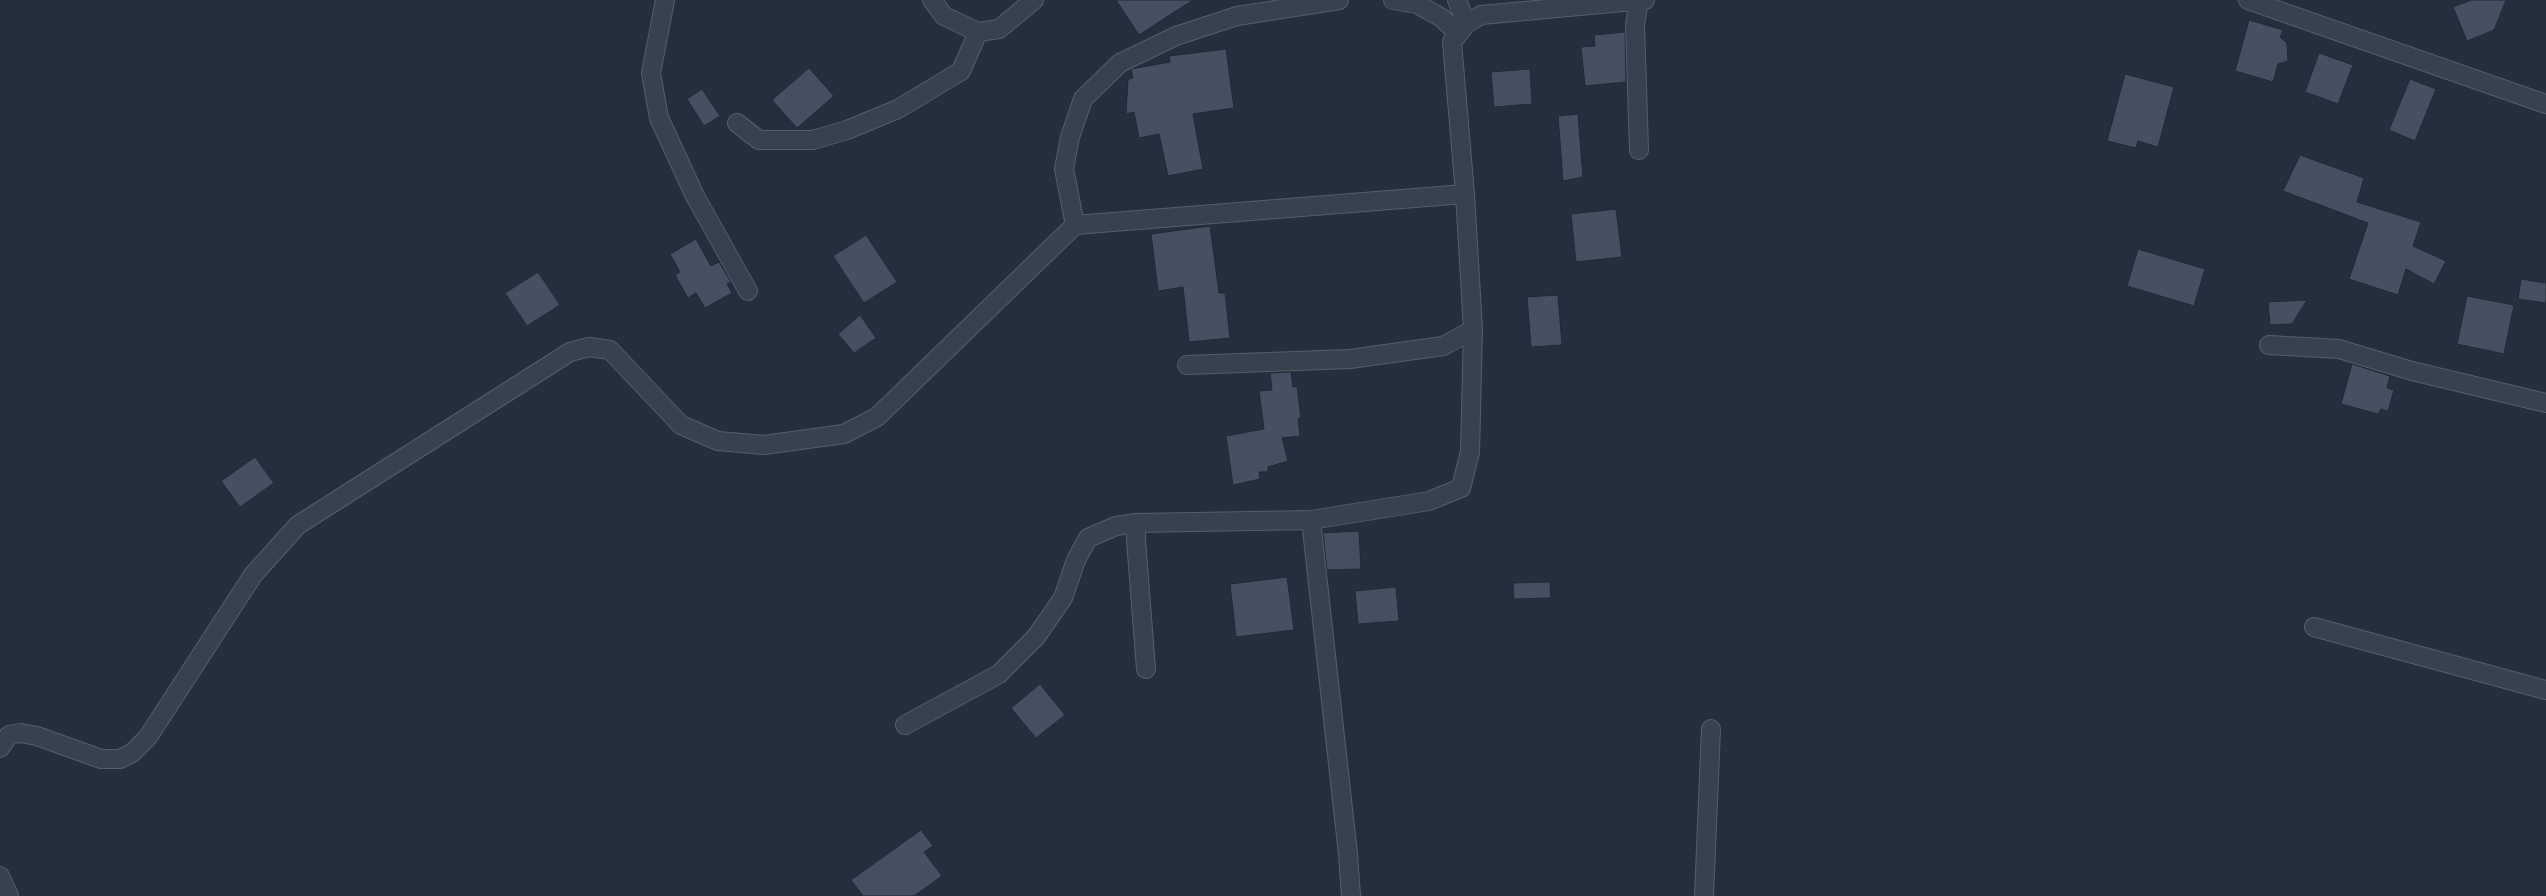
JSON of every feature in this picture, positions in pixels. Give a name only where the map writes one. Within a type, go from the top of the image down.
[{"type":"street","points":[[932,0],[944,16],[978,32],[999,29],[1034,0]]},
{"type":"street","points":[[1075,225],[1064,169],[1070,137],[1083,99],[1120,63],[1176,36],[1237,16],[1338,0]]},
{"type":"street","points":[[1393,0],[1417,4],[1462,29]]},
{"type":"street","points":[[1457,0],[1462,29]]},
{"type":"street","points":[[905,725],[999,674],[1036,638],[1063,598],[1076,560],[1088,538],[1116,526],[1136,523],[1311,520],[1429,501],[1461,488],[1470,452],[1473,330],[1465,194],[1452,42],[1462,29],[1481,15],[1641,0],[1634,25],[1639,150]]},
{"type":"street","points":[[2248,0],[2546,104]]},
{"type":"street","points":[[662,1],[651,73],[659,118],[695,196],[748,290]]},
{"type":"street","points":[[737,123],[759,140],[813,140],[847,130],[898,109],[962,71],[978,32]]},
{"type":"street","points":[[0,748],[9,735],[21,733],[37,736],[101,760],[120,759],[132,753],[148,737],[253,576],[298,525],[570,352],[589,347],[610,350],[682,425],[718,441],[764,445],[844,434],[877,417],[1075,225],[1465,194]]},
{"type":"street","points":[[1187,365],[1350,359],[1443,346],[1473,330]]},
{"type":"street","points":[[2269,345],[2339,349],[2412,371],[2546,403]]},
{"type":"street","points":[[1311,520],[1351,896]]},
{"type":"street","points":[[1136,523],[1146,669]]},
{"type":"street","points":[[2314,627],[2546,690]]},
{"type":"street","points":[[1704,896],[1711,729]]},
{"type":"street","points":[[0,876],[9,896]]},
{"type":"building","points":[[1116,0],[1193,0],[1139,35]]},
{"type":"building","points":[[2471,0],[2506,0],[2494,30],[2467,41],[2453,7]]},
{"type":"building","points":[[2249,20],[2283,30],[2280,37],[2287,43],[2288,61],[2278,64],[2273,82],[2235,71]]},
{"type":"building","points":[[1625,32],[1626,82],[1585,86],[1581,47],[1595,46],[1594,35]]},
{"type":"building","points":[[1226,49],[1234,108],[1193,114],[1203,169],[1168,176],[1159,134],[1139,138],[1134,112],[1126,114],[1128,79],[1133,78],[1131,69],[1170,62],[1169,56]]},
{"type":"building","points":[[2319,53],[2353,65],[2338,104],[2305,92]]},
{"type":"building","points":[[809,68],[834,96],[797,128],[772,100]]},
{"type":"building","points":[[1530,69],[1532,104],[1494,107],[1491,72]]},
{"type":"building","points":[[2125,74],[2174,87],[2158,147],[2138,141],[2136,148],[2107,141]]},
{"type":"building","points":[[2410,79],[2436,89],[2415,141],[2389,130]]},
{"type":"building","points":[[702,89],[720,116],[704,126],[687,99]]},
{"type":"building","points":[[1578,114],[1583,177],[1563,181],[1558,116]]},
{"type":"building","points":[[2300,155],[2364,178],[2357,202],[2421,222],[2413,246],[2446,261],[2434,284],[2406,269],[2398,295],[2349,279],[2368,223],[2283,191]]},
{"type":"building","points":[[1616,209],[1622,257],[1576,262],[1571,214]]},
{"type":"building","points":[[1210,226],[1219,293],[1225,293],[1230,338],[1189,342],[1183,287],[1158,291],[1151,234]]},
{"type":"building","points":[[866,235],[897,282],[864,303],[833,256]]},
{"type":"building","points":[[696,239],[711,266],[719,262],[731,282],[727,284],[732,293],[705,308],[696,293],[688,298],[675,275],[680,272],[670,254]]},
{"type":"building","points":[[2138,249],[2205,269],[2194,306],[2127,286]]},
{"type":"building","points":[[538,272],[560,305],[527,326],[505,293]]},
{"type":"building","points":[[2521,279],[2546,283],[2546,303],[2518,299]]},
{"type":"building","points":[[1558,295],[1562,345],[1531,347],[1527,297]]},
{"type":"building","points":[[2467,296],[2514,305],[2504,354],[2457,344]]},
{"type":"building","points":[[2307,300],[2292,324],[2270,325],[2268,302]]},
{"type":"building","points":[[860,315],[876,338],[854,353],[838,334]]},
{"type":"building","points":[[2352,364],[2390,376],[2387,388],[2394,390],[2388,411],[2381,409],[2378,414],[2341,404]]},
{"type":"building","points":[[1291,372],[1293,387],[1297,386],[1301,418],[1298,419],[1300,436],[1282,438],[1288,461],[1268,467],[1268,472],[1259,472],[1260,479],[1233,485],[1226,436],[1264,429],[1259,391],[1272,390],[1270,373]]},
{"type":"building","points":[[255,457],[274,483],[240,507],[221,481]]},
{"type":"building","points":[[1359,531],[1361,569],[1327,570],[1323,533]]},
{"type":"building","points":[[1287,577],[1294,630],[1236,637],[1230,584]]},
{"type":"building","points":[[1550,582],[1551,598],[1514,599],[1513,583]]},
{"type":"building","points":[[1396,587],[1399,621],[1358,624],[1355,591]]},
{"type":"building","points":[[1040,684],[1065,715],[1036,738],[1011,708]]},
{"type":"building","points":[[921,830],[933,846],[924,852],[942,876],[914,896],[863,896],[851,880]]}]
